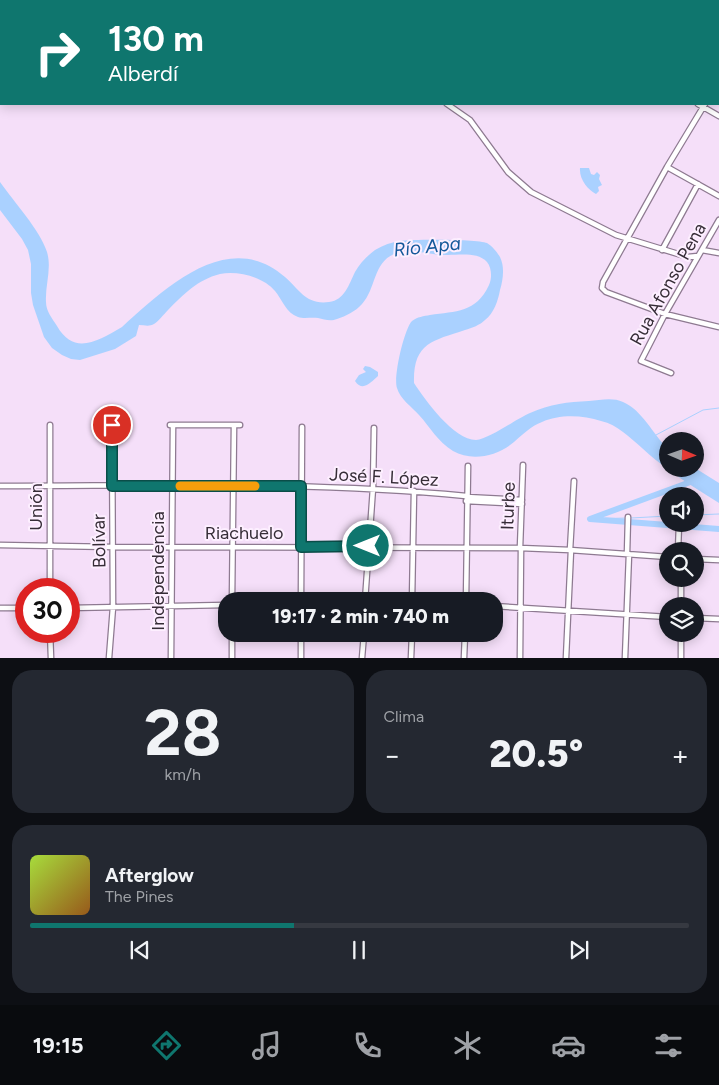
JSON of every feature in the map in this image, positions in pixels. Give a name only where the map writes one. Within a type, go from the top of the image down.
[{"type":"street","points":[[448,105],[470,120],[501,164],[520,184],[547,201],[626,239],[688,258],[698,256]]},
{"type":"street","points":[[719,116],[704,105],[626,239],[603,282],[602,288],[606,292],[665,314],[719,326]]},
{"type":"street","points":[[667,167],[719,196]]},
{"type":"street","points":[[662,250],[698,184]]},
{"type":"street","name":"Rua Afonso Pena","points":[[671,374],[641,361],[665,314],[719,220]]},
{"type":"street","points":[[702,250],[719,253]]},
{"type":"street","name":"Unión","points":[[50,425],[50,578]]},
{"type":"street","name":"Bolívar","points":[[109,658],[114,607],[112,425]]},
{"type":"street","name":"Independencia","points":[[172,658],[172,426],[237,425],[233,486]]},
{"type":"street","points":[[301,592],[302,427]]},
{"type":"street","points":[[366,592],[373,488],[374,428]]},
{"type":"street","points":[[466,592],[468,466]]},
{"type":"street","name":"Iturbe","points":[[520,658],[520,548],[523,466]]},
{"type":"street","points":[[566,658],[574,481]]},
{"type":"street","name":"José F. López","points":[[0,486],[301,486],[373,488],[522,502]]},
{"type":"street","points":[[232,592],[233,486]]},
{"type":"street","points":[[412,592],[414,491]]},
{"type":"street","points":[[625,658],[628,518]]},
{"type":"street","name":"Riachuelo","points":[[0,545],[113,547],[413,546],[570,550],[659,556]]},
{"type":"street","points":[[704,559],[719,560]]},
{"type":"street","points":[[80,608],[218,605]]},
{"type":"street","points":[[503,607],[659,616]]},
{"type":"street","points":[[0,608],[15,608]]},
{"type":"street","points":[[704,618],[719,619]]},
{"type":"street","points":[[232,642],[232,658]]},
{"type":"street","points":[[301,642],[301,658]]},
{"type":"street","points":[[362,658],[363,642]]},
{"type":"street","points":[[411,658],[412,642]]},
{"type":"street","points":[[464,658],[465,642]]},
{"type":"street","points":[[680,658],[681,642]]},
{"type":"street","points":[[50,643],[51,658]]},
{"type":"water","points":[[580,168],[589,168],[591,174],[594,175],[597,172],[600,175],[599,179],[602,185],[598,187],[599,191],[596,194],[585,184]]},
{"type":"water","points":[[0,182],[33,225],[44,243],[49,265],[46,296],[48,311],[64,335],[71,341],[79,343],[95,341],[122,327],[177,281],[198,269],[219,261],[241,258],[263,263],[285,277],[309,299],[329,302],[343,295],[366,257],[388,244],[400,241],[430,240],[487,243],[494,249],[502,261],[503,278],[497,302],[483,322],[434,341],[421,352],[417,359],[414,383],[425,399],[450,426],[467,438],[476,440],[488,436],[524,416],[545,407],[574,402],[606,399],[619,400],[636,411],[659,438],[659,462],[618,428],[594,419],[579,417],[571,416],[549,419],[530,428],[508,447],[485,456],[468,456],[453,451],[434,434],[399,392],[396,383],[398,365],[406,333],[412,321],[423,316],[464,309],[478,301],[484,294],[491,280],[490,267],[483,259],[474,255],[441,255],[407,251],[394,254],[387,258],[378,270],[367,298],[362,304],[351,313],[332,320],[300,318],[294,315],[287,309],[278,294],[270,286],[257,278],[234,273],[220,274],[204,280],[191,288],[154,324],[148,326],[139,325],[136,336],[115,349],[80,360],[62,355],[52,348],[44,337],[33,305],[31,264],[28,250],[0,210]]},
{"type":"water","points":[[365,366],[378,372],[378,376],[367,385],[361,386],[355,381],[359,375],[366,372],[363,369]]},
{"type":"water","points":[[704,474],[719,483],[719,503],[704,494],[704,487],[693,487],[680,478],[704,478]]},
{"type":"waterway","points":[[656,435],[703,410],[719,408]]},
{"type":"waterway","name":"Río Apa","points":[[693,481],[590,519],[719,529]]},
{"type":"waterway","points":[[704,515],[719,514]]},
{"type":"waterway","points":[[631,518],[659,516]]},
{"type":"waterway","name":"Río Apa","points":[[590,519],[627,518]]},
{"type":"slow traffic","points":[[180,486],[255,486]]},
{"type":"route","points":[[112,425],[112,486],[301,486],[301,547],[368,546]]}]
